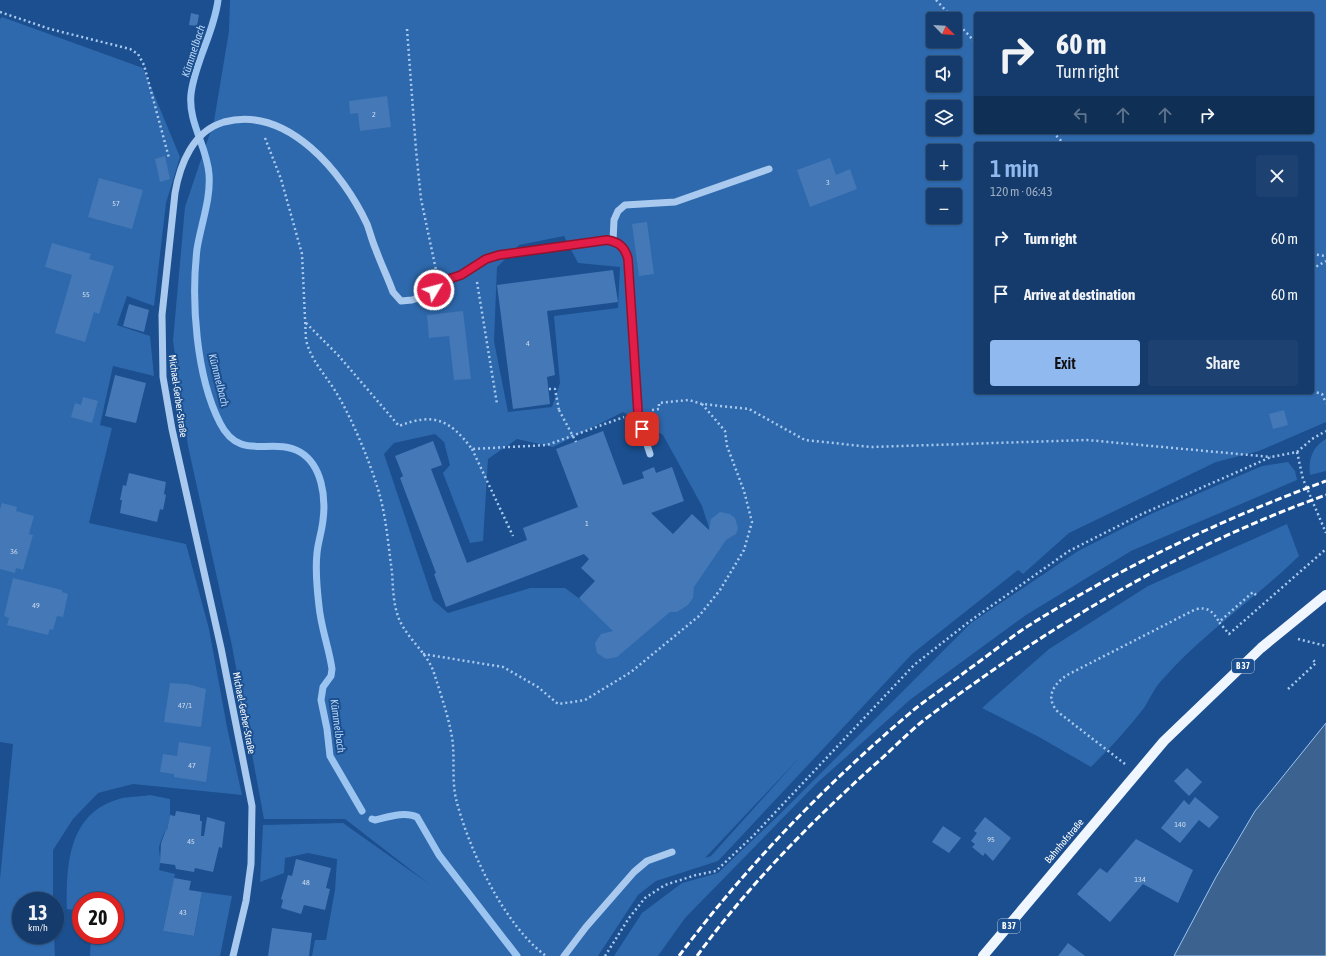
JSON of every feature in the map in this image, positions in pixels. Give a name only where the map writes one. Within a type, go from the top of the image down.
[{"type":"main road","name":"B 37","points":[[1278,633],[1326,595]]},
{"type":"main road","name":"Bahnhofstraße","points":[[983,956],[1164,741],[1278,633]]},
{"type":"street","name":"Michael-Gerber-Straße","points":[[233,956],[246,901],[251,864],[252,806],[218,635],[172,429],[163,377],[162,315],[175,193],[181,166],[192,147],[205,133],[217,124],[248,120],[277,126],[298,138],[325,161],[346,187],[367,224],[393,292],[398,299],[404,301],[427,295],[439,284]]},
{"type":"street","points":[[613,241],[614,220],[618,211],[625,205],[675,202],[769,169]]},
{"type":"street","points":[[439,284],[475,268],[486,259],[499,255],[607,240],[613,241],[624,248],[628,259],[638,412],[650,454]]},
{"type":"street","points":[[564,956],[586,927],[634,872],[647,861],[657,856],[672,852]]},
{"type":"path","points":[[936,0],[974,41]]},
{"type":"path","points":[[0,12],[50,29],[130,49],[138,54],[144,65],[167,153]]},
{"type":"path","points":[[407,29],[416,150],[422,199],[439,284]]},
{"type":"path","points":[[258,121],[281,179],[300,242],[308,351],[313,361],[334,390],[344,409],[368,461],[377,487],[388,542],[397,614],[410,639],[434,672],[451,732],[456,798],[475,852],[487,880],[497,897],[531,944],[546,956]]},
{"type":"path","points":[[1055,134],[1062,142]]},
{"type":"path","points":[[1314,254],[1326,256]]},
{"type":"path","points":[[1314,268],[1326,261]]},
{"type":"path","points":[[475,268],[497,404]]},
{"type":"path","points":[[306,323],[338,355],[399,426],[413,421],[430,418],[447,424],[461,434],[472,449],[514,536]]},
{"type":"path","points":[[549,389],[555,389],[560,410],[576,442]]},
{"type":"path","points":[[1314,392],[1322,394],[1326,403]]},
{"type":"path","points":[[659,409],[659,403],[689,400],[702,404],[749,409],[805,440],[871,447],[1087,440],[1272,457]]},
{"type":"path","points":[[422,654],[503,667],[538,687],[558,704],[585,700],[631,672],[699,616],[720,590],[744,550],[752,522],[744,491],[727,446],[725,431],[702,404]]},
{"type":"path","points":[[472,449],[547,445],[638,412]]},
{"type":"path","points":[[605,956],[629,918],[645,898],[665,885],[696,875],[716,871],[753,836],[914,665],[970,621],[1069,551],[1142,514],[1272,457],[1297,452],[1312,439],[1326,431]]},
{"type":"path","points":[[1297,452],[1303,479],[1326,533]]},
{"type":"path","points":[[1137,773],[1058,712],[1052,703],[1053,689],[1057,683],[1069,674],[1196,609],[1204,607],[1210,609],[1229,634],[1326,549]]},
{"type":"path","points":[[1219,622],[1253,592],[1256,595]]},
{"type":"path","points":[[1278,633],[1326,646]]},
{"type":"path","points":[[1288,689],[1316,663],[1313,660]]},
{"type":"shaded area","points":[[230,0],[1326,0],[1326,422],[1259,451],[1216,462],[1069,533],[1023,574],[1018,570],[912,654],[718,861],[656,881],[638,895],[598,956],[312,956],[315,940],[326,940],[335,890],[337,859],[308,853],[285,858],[284,873],[260,882],[263,825],[343,823],[429,884],[345,819],[264,819],[232,646],[188,446],[173,341],[185,207],[214,121],[229,31]],"holes":[[[564,236],[578,263],[620,267],[618,308],[554,316],[560,383],[552,407],[508,412],[494,341],[497,267],[519,245]],[[623,412],[663,435],[702,506],[712,537],[622,630],[565,588],[530,588],[448,613],[433,600],[384,454],[394,443],[435,434],[444,442],[450,465],[443,473],[470,543],[483,541],[488,459],[517,439],[553,447]],[[801,756],[711,856],[705,858]]]},
{"type":"shaded area","points":[[2,17],[143,68],[180,157],[166,203],[154,306],[127,296],[117,325],[150,336],[154,376],[113,366],[100,425],[112,428],[89,523],[186,544],[209,629],[227,727],[242,795],[133,784],[98,793],[73,819],[53,850],[53,892],[12,892],[12,944],[54,944],[55,956],[0,956],[0,879],[13,744],[0,742],[0,19]]},
{"type":"shaded area","points":[[1326,439],[1326,471],[1310,475],[1310,459],[1312,454],[1317,446]]},
{"type":"shaded area","points":[[1288,462],[1295,471],[1297,480],[1131,551],[1026,615],[911,699],[816,784],[685,918],[658,956],[614,956],[642,913],[682,883],[718,873],[780,814],[971,623],[1078,551],[1153,513],[1262,466]]},
{"type":"shaded area","points":[[1287,524],[1299,556],[1194,647],[1178,663],[1159,683],[1144,708],[1132,723],[1091,767],[1039,737],[982,708],[1049,649],[1148,586]]},
{"type":"shaded area","points":[[1326,723],[1326,956],[1174,956],[1216,877],[1255,811]]},
{"type":"shaded area","points":[[150,795],[170,799],[170,815],[167,830],[162,837],[159,847],[159,870],[175,874],[163,931],[194,936],[202,892],[232,896],[220,956],[90,956],[91,944],[124,944],[124,892],[72,892],[72,910],[67,909],[67,876],[69,860],[73,844],[79,830],[88,817],[100,807],[124,798]]},
{"type":"building","points":[[191,13],[199,15],[197,26],[189,25]]},
{"type":"building","points":[[387,96],[391,127],[360,131],[358,113],[350,114],[349,101]]},
{"type":"building","points":[[165,156],[170,179],[160,182],[155,159]]},
{"type":"building","points":[[830,158],[836,175],[850,169],[857,189],[810,207],[797,170]]},
{"type":"building","points":[[99,178],[143,190],[132,229],[88,217]]},
{"type":"building","points":[[647,222],[654,274],[639,276],[632,224]]},
{"type":"building","points":[[52,243],[91,254],[89,259],[114,266],[99,314],[94,312],[85,342],[55,333],[72,275],[45,267]]},
{"type":"building","points":[[613,270],[618,302],[547,311],[555,375],[547,377],[550,404],[513,409],[497,285]]},
{"type":"building","points":[[129,304],[149,310],[144,332],[123,326]]},
{"type":"building","points":[[463,311],[471,379],[454,380],[449,336],[429,338],[427,315]]},
{"type":"building","points":[[115,375],[146,383],[136,423],[105,416]]},
{"type":"building","points":[[83,397],[98,401],[92,423],[71,417],[75,403],[81,405]]},
{"type":"building","points":[[1284,410],[1288,425],[1273,429],[1269,414]]},
{"type":"building","points":[[603,431],[623,485],[644,478],[642,472],[654,467],[656,473],[672,467],[684,501],[651,513],[673,534],[692,514],[709,530],[711,519],[720,512],[730,514],[735,518],[738,528],[736,534],[726,540],[694,587],[693,598],[688,605],[677,612],[670,612],[617,657],[606,659],[597,653],[595,643],[601,634],[613,631],[579,598],[595,581],[581,568],[589,559],[584,554],[446,607],[434,574],[436,573],[400,478],[403,476],[395,456],[433,441],[442,465],[431,469],[467,563],[527,540],[523,528],[578,507],[556,449]]},
{"type":"building","points":[[129,473],[166,482],[164,494],[166,495],[163,510],[160,509],[157,522],[120,513],[122,500],[120,500],[123,485],[126,486]]},
{"type":"building","points":[[2,503],[17,507],[16,511],[34,516],[29,534],[33,535],[23,570],[16,568],[15,573],[0,569],[0,509]]},
{"type":"building","points":[[13,578],[62,590],[62,592],[68,594],[63,617],[57,616],[53,630],[50,629],[48,635],[7,625],[9,618],[4,616]]},
{"type":"building","points":[[170,683],[187,684],[206,689],[201,727],[164,722]]},
{"type":"building","points":[[179,742],[211,747],[206,782],[174,777],[174,774],[160,772],[163,754],[177,756]]},
{"type":"building","points":[[1187,768],[1202,782],[1189,796],[1174,781]]},
{"type":"building","points":[[1195,797],[1219,817],[1209,828],[1199,820],[1180,843],[1161,828],[1184,800],[1189,805]]},
{"type":"building","points":[[176,811],[200,815],[200,821],[202,821],[201,836],[204,836],[207,817],[225,822],[222,848],[219,847],[213,872],[195,868],[194,872],[176,869],[175,865],[160,863],[161,843],[167,830],[170,815],[175,816]]},
{"type":"building","points":[[985,817],[1011,838],[993,861],[985,853],[983,856],[972,847],[975,844],[971,841],[977,833],[974,831]]},
{"type":"building","points":[[943,826],[961,838],[949,853],[932,842]]},
{"type":"building","points":[[1136,839],[1193,870],[1178,903],[1143,884],[1110,922],[1077,894],[1100,868],[1107,873]]},
{"type":"building","points":[[296,859],[331,868],[326,888],[330,889],[325,910],[304,905],[301,914],[281,908],[283,900],[281,899],[288,875],[292,876]]},
{"type":"building","points":[[174,878],[191,881],[189,890],[202,892],[194,936],[163,931]]},
{"type":"building","points":[[272,928],[312,933],[309,956],[268,956]]},
{"type":"building","points":[[1068,943],[1085,956],[1058,956]]},
{"type":"waterway","name":"Kümmelbach","points":[[218,0],[213,24],[196,70],[191,94],[192,115],[208,164],[209,174],[209,193],[197,249],[195,269],[195,315],[201,361],[205,383],[212,404],[220,423],[228,435],[237,442],[247,446],[278,446],[300,452],[307,458],[318,473],[323,492],[324,511],[317,553],[317,587],[321,622],[332,669],[331,676],[323,687],[321,700],[327,729],[330,756],[362,811]]},
{"type":"waterway","name":"Kümmelbach","points":[[372,819],[375,820],[401,815],[412,815],[417,817],[439,855],[517,956]]},
{"type":"railway","points":[[679,956],[732,889],[790,825],[852,765],[916,708],[1013,636],[1064,604],[1136,564],[1249,511],[1326,481]]},
{"type":"railway","points":[[697,956],[758,881],[825,811],[913,729],[974,683],[1069,620],[1169,564],[1220,538],[1273,515],[1326,495]]},
{"type":"route","points":[[434,290],[443,281],[461,275],[475,268],[486,259],[499,255],[607,240],[621,245],[624,248],[628,259],[638,412],[642,429]]}]
